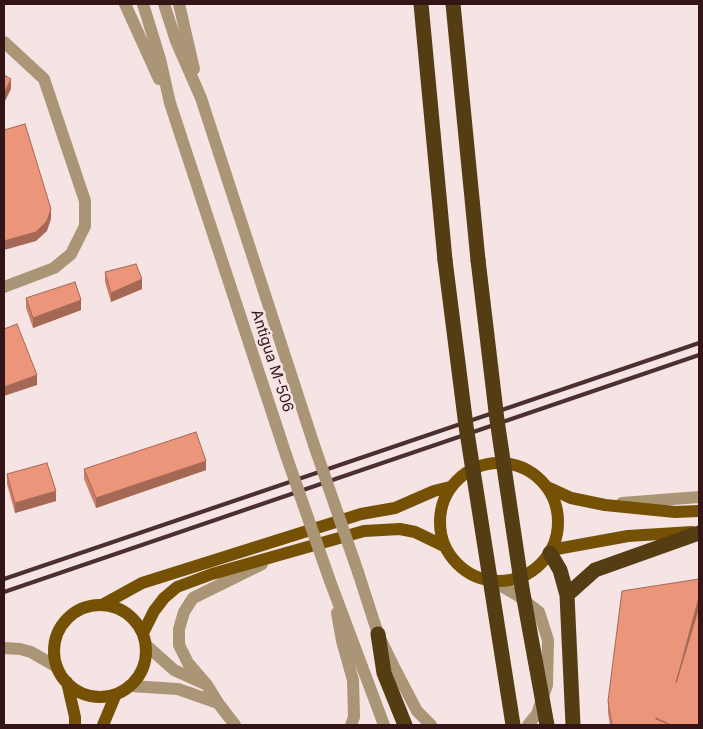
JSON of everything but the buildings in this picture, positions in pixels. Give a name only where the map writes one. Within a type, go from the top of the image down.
[{"type":"highway","points":[[421,4],[445,260],[469,445],[513,725]]},
{"type":"highway","points":[[453,4],[478,260],[497,420],[522,588],[546,725]]},
{"type":"highway","points":[[566,595],[595,570],[699,532]]},
{"type":"highway","points":[[550,551],[560,570],[566,595],[573,725]]},
{"type":"highway","points":[[378,634],[384,673],[405,725]]},
{"type":"main road","points":[[502,462],[513,464],[532,472],[547,487],[553,498],[558,519],[556,540],[550,551],[533,570],[514,579],[493,581],[473,576],[455,563],[444,546],[439,524],[441,506],[450,487],[462,474],[481,465],[502,462]]},
{"type":"main road","points":[[102,605],[142,583],[361,514],[395,508],[434,491],[450,487]]},
{"type":"main road","points":[[547,487],[570,498],[605,505],[675,512],[699,511]]},
{"type":"main road","points":[[144,639],[154,611],[164,598],[177,587],[212,574],[364,531],[400,529],[414,532],[444,546]]},
{"type":"main road","points":[[550,551],[628,536],[699,532]]},
{"type":"main road","points":[[90,606],[115,607],[126,613],[136,622],[144,639],[146,656],[138,678],[130,686],[116,694],[103,697],[90,696],[77,690],[67,682],[57,667],[54,656],[57,634],[63,624],[70,616],[90,606]]},
{"type":"main road","points":[[67,682],[75,725]]},
{"type":"main road","points":[[103,725],[116,694]]},
{"type":"street","points":[[125,4],[170,102]]},
{"type":"street","name":"Antigua M-506","points":[[143,4],[160,59],[170,102],[286,456],[384,725]]},
{"type":"street","name":"Antigua M-506","points":[[164,4],[176,41],[201,98],[314,445],[378,634],[417,711],[431,725]]},
{"type":"street","points":[[179,4],[201,98]]},
{"type":"street","points":[[4,42],[44,79],[85,201],[85,226],[71,254],[54,268],[4,287]]},
{"type":"street","points":[[605,505],[699,497]]},
{"type":"street","points":[[234,725],[207,685],[188,663],[179,645],[179,629],[184,612],[193,598],[282,554]]},
{"type":"street","points":[[330,581],[342,641],[353,680],[354,717],[350,725]]},
{"type":"street","points":[[493,581],[517,595],[539,612],[548,640],[547,685],[537,714],[528,725]]},
{"type":"street","points":[[144,639],[174,670],[207,685]]},
{"type":"street","points":[[4,648],[32,652],[57,667]]},
{"type":"street","points":[[130,686],[178,689],[218,703]]},
{"type":"railway","points":[[4,579],[699,343]]},
{"type":"railway","points":[[4,592],[699,355]]}]
